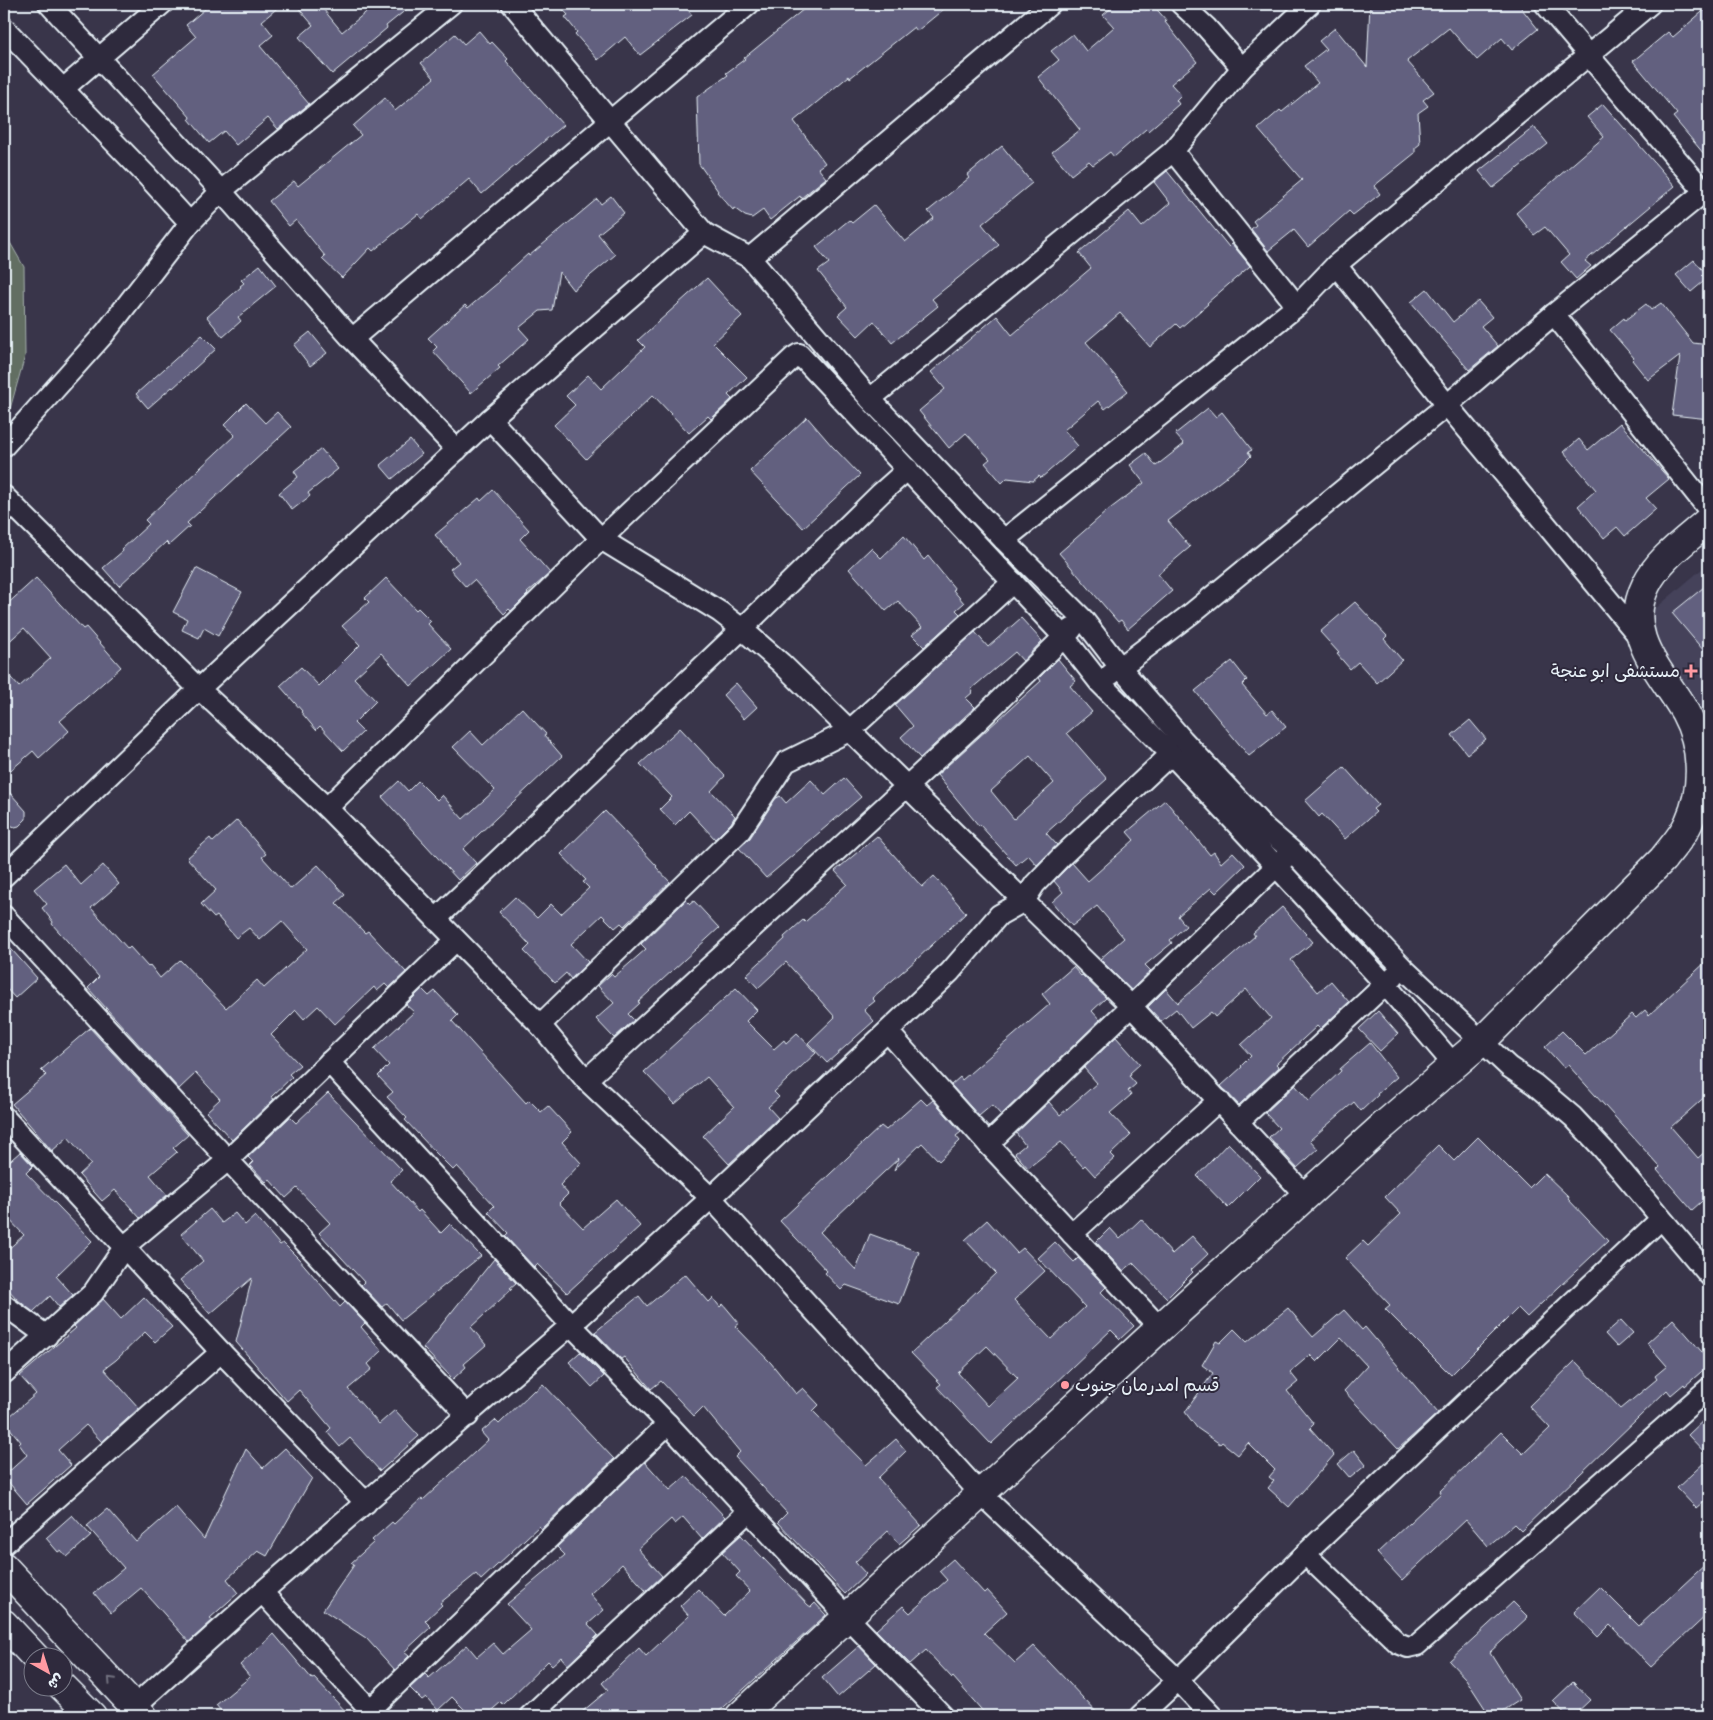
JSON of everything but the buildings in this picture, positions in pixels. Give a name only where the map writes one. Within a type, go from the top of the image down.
[{"type":"street","points":[[49,4],[221,191],[352,339],[457,450]]},
{"type":"street","points":[[63,89],[162,4]]},
{"type":"street","points":[[4,446],[105,333],[190,223],[221,191],[451,4]]},
{"type":"street","points":[[512,4],[704,232],[750,258],[870,399],[1004,540],[1083,619],[1119,666],[1183,740],[1264,828],[1292,851],[1403,968],[1509,1067],[1534,1084],[1573,1117],[1709,1275]]},
{"type":"street","points":[[352,339],[749,4]]},
{"type":"street","points":[[750,258],[1050,4]]},
{"type":"street","points":[[1181,4],[1206,27],[1242,68]]},
{"type":"street","points":[[870,399],[1173,151],[1242,68],[1310,4]]},
{"type":"street","points":[[1100,683],[1119,666],[1192,613],[1447,405],[1554,314],[1708,192],[1546,4]]},
{"type":"street","points":[[1004,540],[1297,306],[1336,265],[1590,56],[1650,4]]},
{"type":"street","points":[[4,28],[190,223]]},
{"type":"street","points":[[1173,151],[1297,306]]},
{"type":"street","points":[[4,876],[199,689],[490,419],[704,232]]},
{"type":"street","points":[[1336,265],[1447,405],[1642,639]]},
{"type":"street","points":[[1554,314],[1709,510]]},
{"type":"street","points":[[327,808],[601,539],[799,354],[1064,637],[1100,683],[1171,754],[1385,984],[1454,1065]]},
{"type":"street","points":[[490,419],[601,539],[698,597],[742,629],[781,663],[1132,1007],[1306,1196]]},
{"type":"street","points":[[436,919],[908,469]]},
{"type":"street","points":[[4,496],[199,689],[327,808],[540,1025],[586,1080],[711,1198],[981,1494],[1178,1680],[1212,1716]]},
{"type":"street","points":[[1709,520],[1656,569],[1646,585],[1639,612],[1642,639],[1649,657],[1685,713],[1709,741]]},
{"type":"street","points":[[540,1025],[740,831],[786,762],[849,731],[1013,582]]},
{"type":"street","points":[[586,1080],[975,724],[1083,619]]},
{"type":"street","points":[[740,1716],[1160,1328],[1384,1125],[1482,1041],[1663,859],[1689,822],[1697,800],[1700,778],[1699,755],[1694,734],[1685,713]]},
{"type":"street","points":[[4,1567],[139,1711],[262,1592],[468,1416],[711,1198],[950,972],[998,915],[1024,901],[1035,884],[1061,857],[1171,754]]},
{"type":"street","points":[[988,1144],[1292,851]]},
{"type":"street","points":[[4,916],[228,1160],[468,1416]]},
{"type":"street","points":[[4,1373],[93,1293],[124,1246],[228,1160],[456,940]]},
{"type":"street","points":[[1238,1122],[1403,968]]},
{"type":"street","points":[[888,1032],[988,1144],[1160,1328]]},
{"type":"street","points":[[329,1062],[571,1325],[668,1424],[942,1716]]},
{"type":"street","points":[[1072,1234],[1219,1100]]},
{"type":"street","points":[[4,1117],[221,1352],[366,1503]]},
{"type":"street","points":[[1140,1716],[1305,1554],[1661,1219]]},
{"type":"street","points":[[4,1305],[47,1336]]},
{"type":"street","points":[[4,1544],[221,1352]]},
{"type":"street","points":[[1305,1554],[1398,1643],[1408,1647],[1417,1645],[1709,1388]]},
{"type":"street","points":[[262,1592],[373,1713],[668,1424]]},
{"type":"street","points":[[530,1716],[749,1512]]},
{"type":"street","points":[[4,1624],[27,1648]]},
{"type":"street","points":[[72,1696],[92,1716]]},
{"type":"shaded area","name":"مستشفى ابو عنجة","points":[[1709,563],[1709,716],[1635,626]]},
{"type":"green space","points":[[4,232],[24,267],[25,356],[4,430]]},
{"type":"place","name":"مستشفى ابو عنجة","points":[[1691,671]]},
{"type":"place","name":"قسم امدرمان جنوب","points":[[1065,1385]]}]
